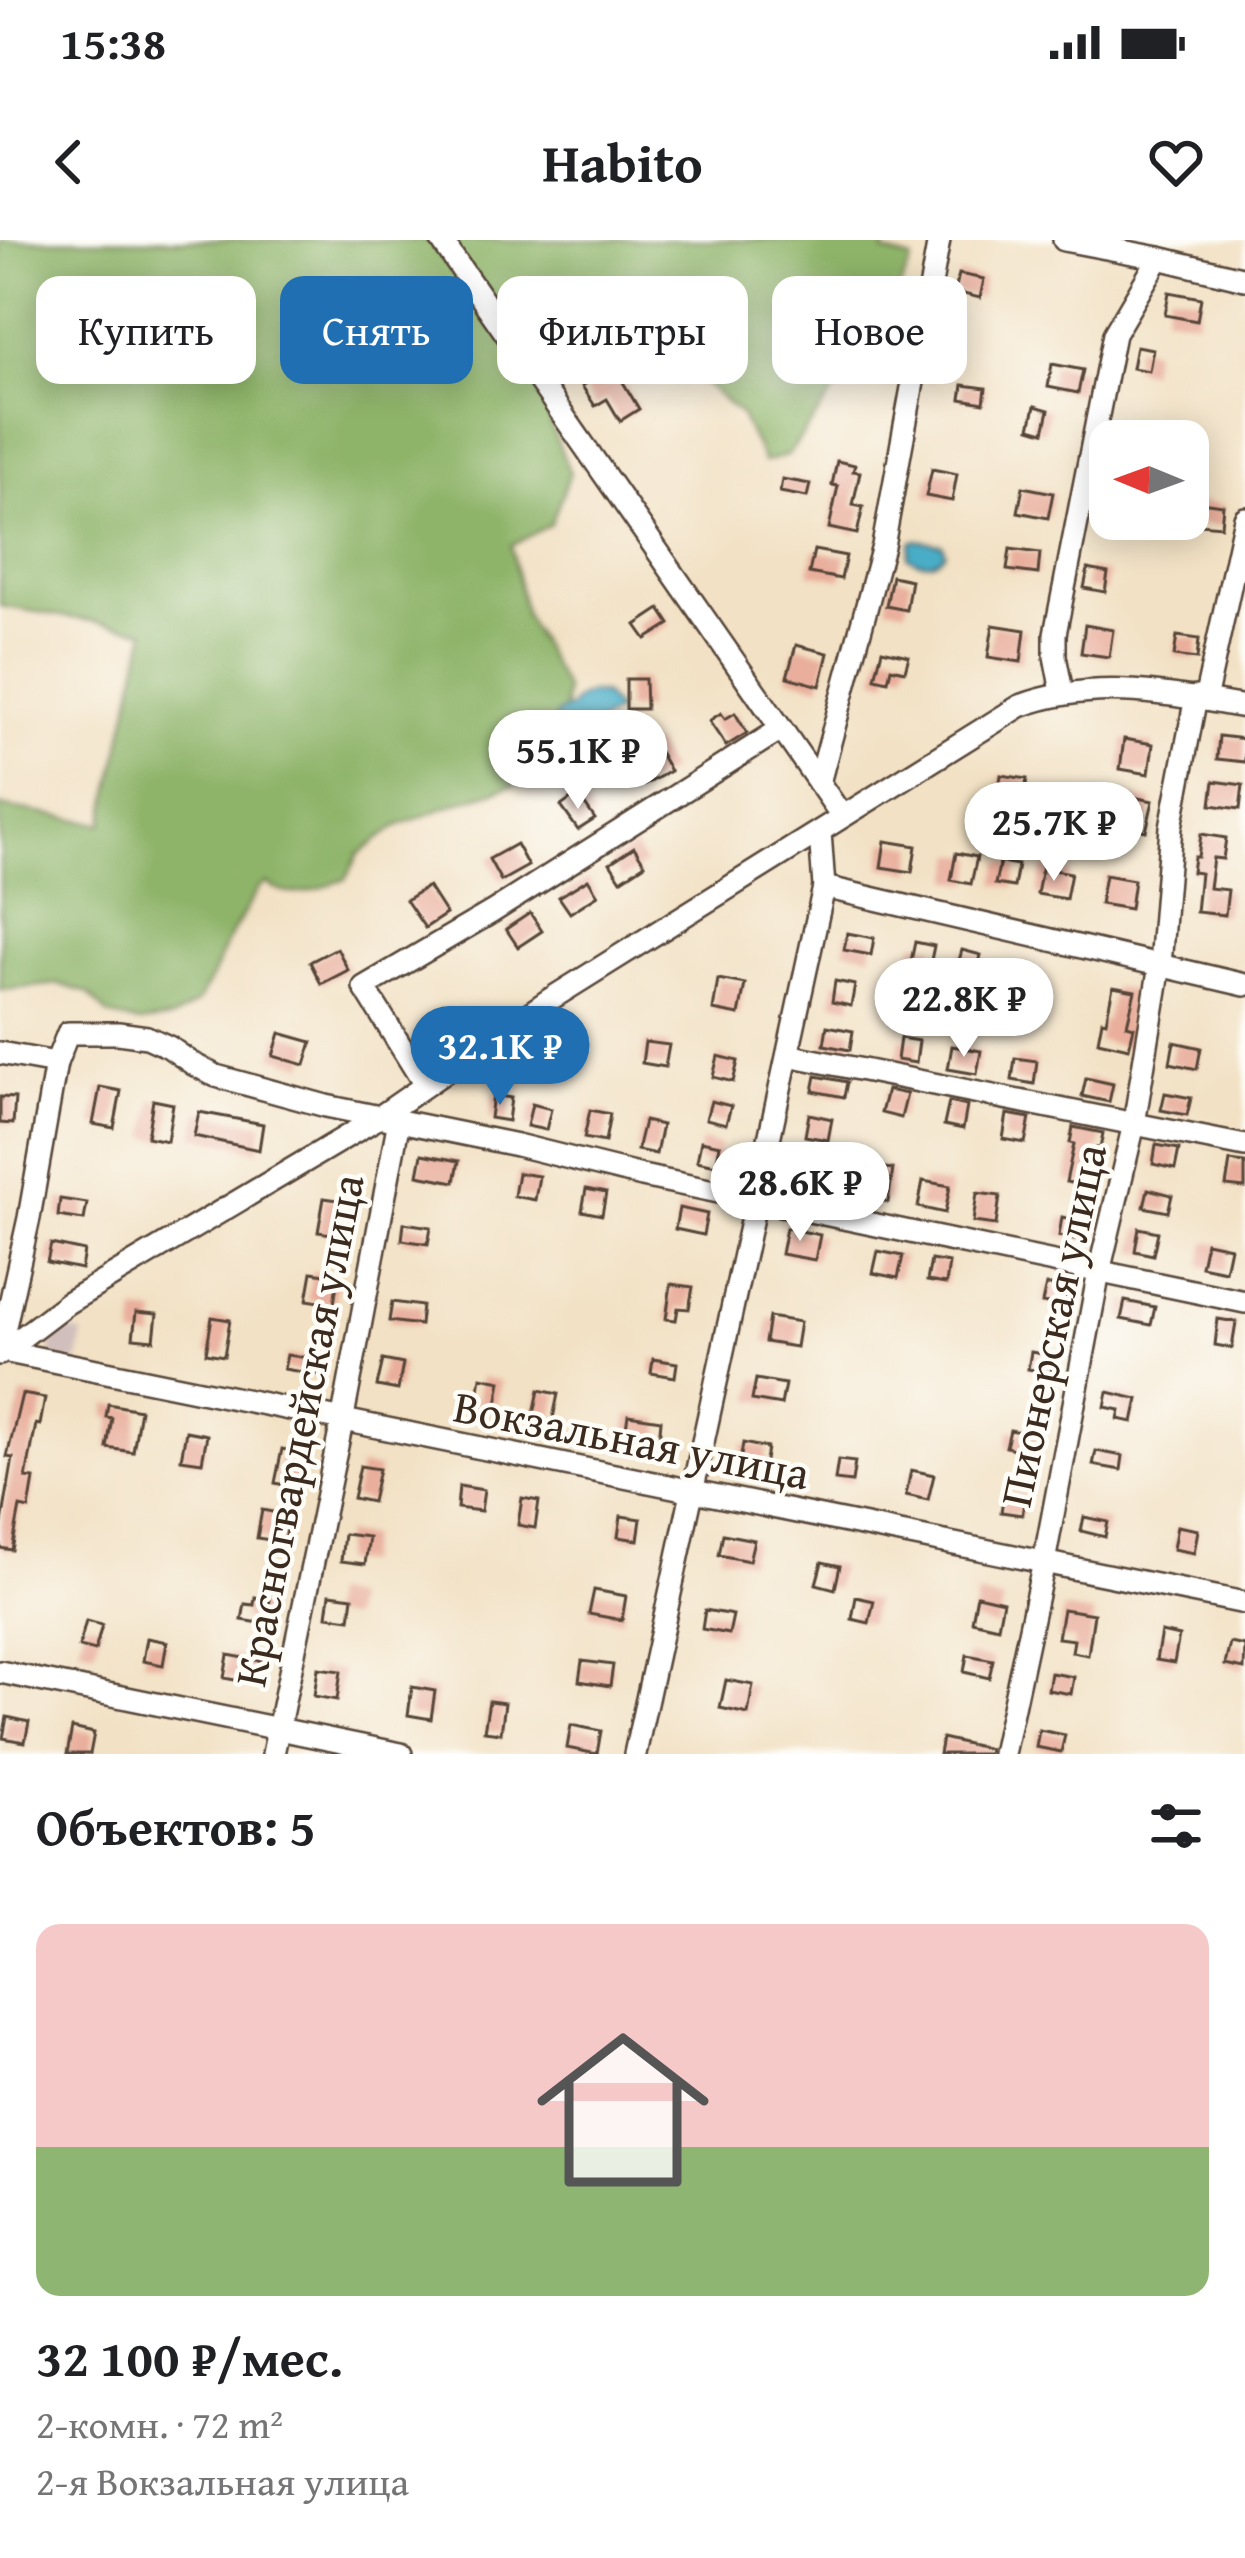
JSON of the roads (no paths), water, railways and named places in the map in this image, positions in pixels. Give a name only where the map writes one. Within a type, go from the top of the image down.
[{"type":"street","points":[[441,240],[842,816]]},
{"type":"street","points":[[819,783],[883,546],[939,240]]},
{"type":"street","points":[[1064,240],[1245,279]]},
{"type":"street","points":[[1062,692],[1054,656],[1055,634],[1114,334],[1159,258]]},
{"type":"street","name":"Пионерская улица","points":[[1003,1754],[1133,1124],[1160,965],[1171,827],[1245,518]]},
{"type":"street","points":[[1,1352],[67,1303],[390,1118],[425,1085],[549,1000],[1020,706],[1062,692],[1104,689],[1245,706]]},
{"type":"street","points":[[425,1085],[364,987],[781,729]]},
{"type":"street","points":[[635,1754],[824,886],[820,832]]},
{"type":"street","points":[[824,886],[1245,985]]},
{"type":"street","points":[[1,1352],[56,1063],[68,1034],[147,1036],[216,1076],[326,1106],[1245,1302]]},
{"type":"street","points":[[0,1053],[56,1063]]},
{"type":"street","points":[[788,1055],[1245,1146]]},
{"type":"street","name":"Красногвардейская улица","points":[[273,1754],[342,1421],[390,1118]]},
{"type":"street","name":"Вокзальная улица","points":[[1,1352],[1245,1603]]},
{"type":"street","points":[[0,1672],[401,1754]]},
{"type":"water","points":[[911,542],[942,544],[945,552],[933,561],[913,560],[908,557]]},
{"type":"water","points":[[603,694],[618,711],[568,741],[555,717],[579,697]]}]
